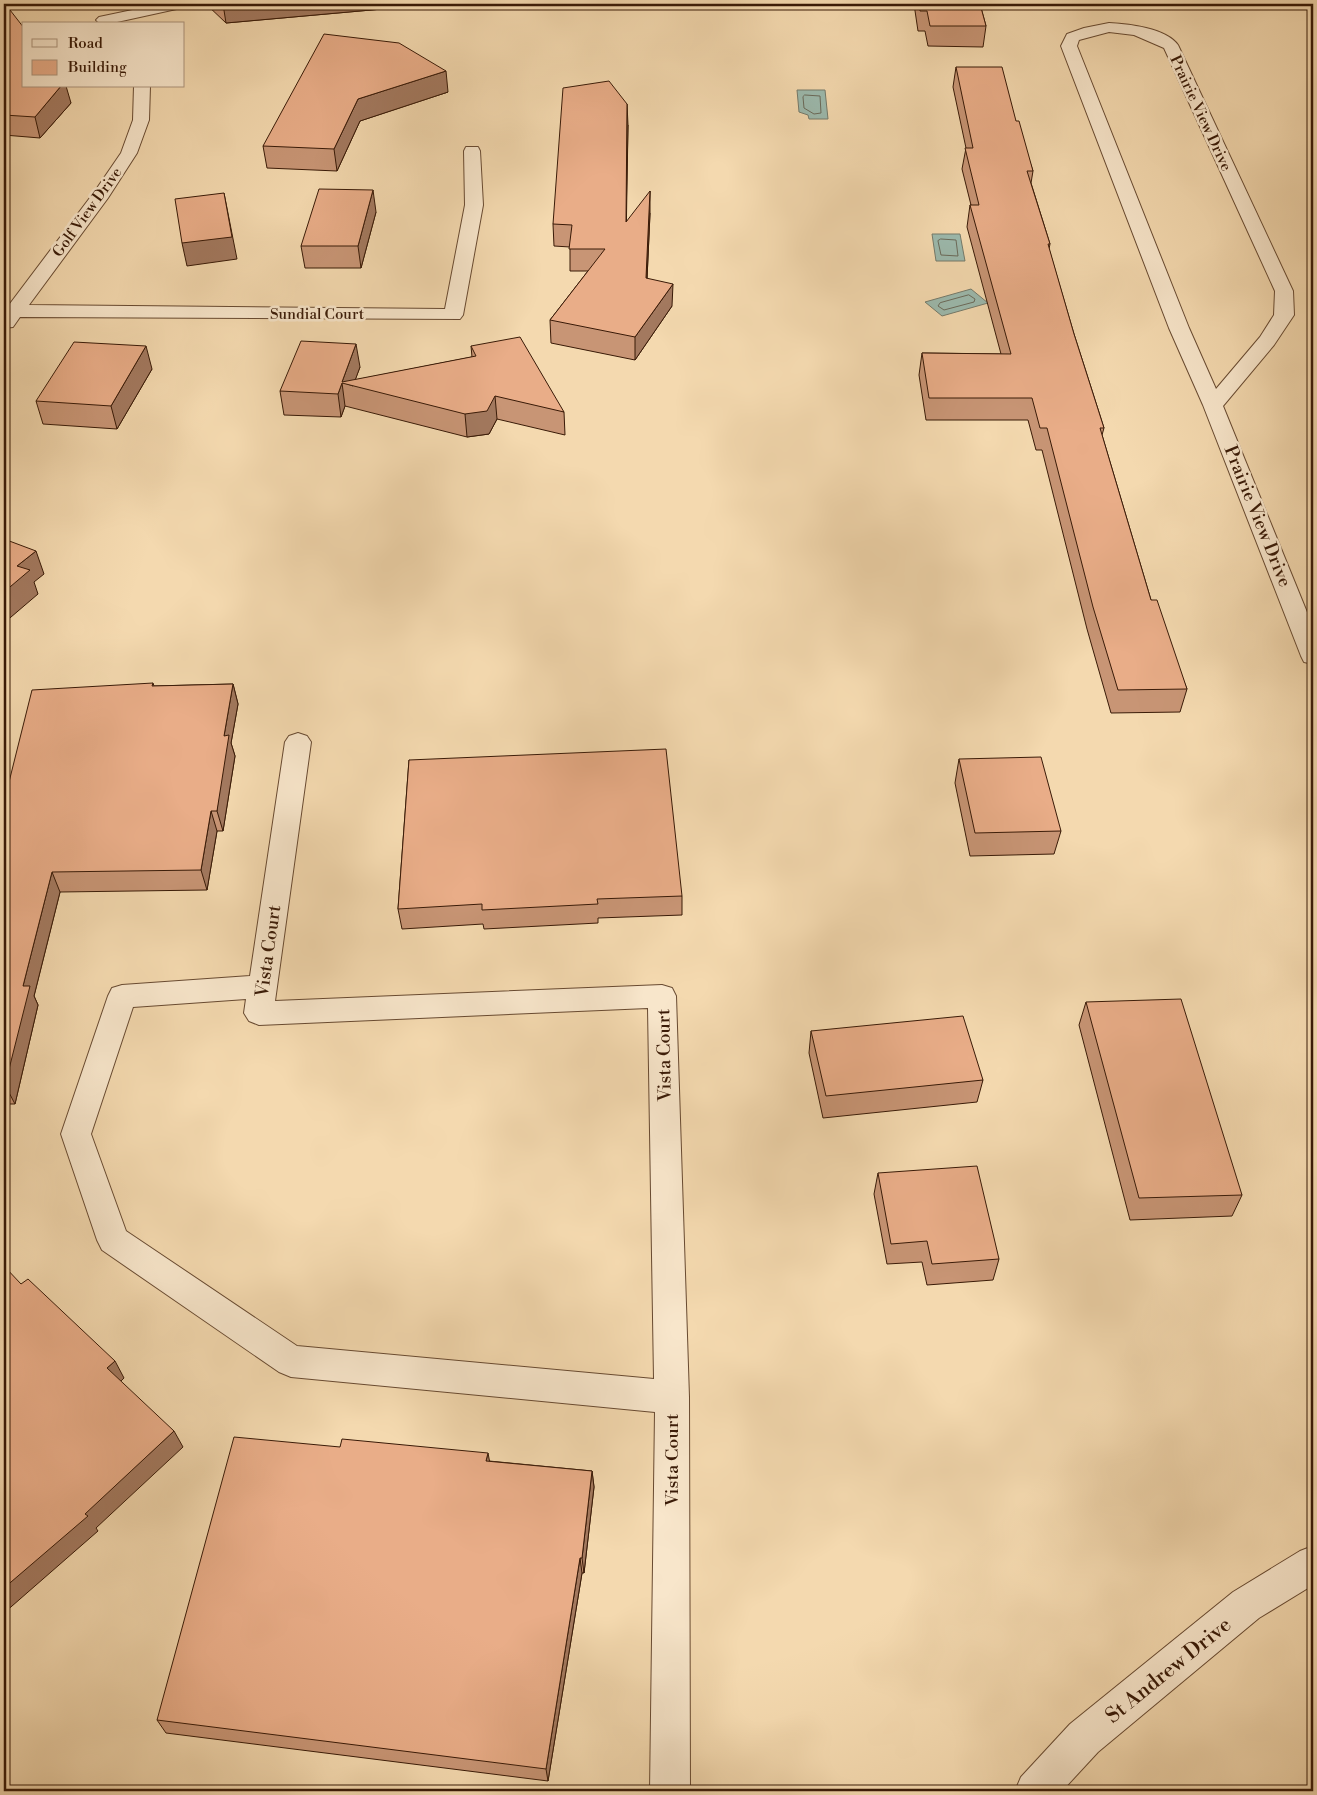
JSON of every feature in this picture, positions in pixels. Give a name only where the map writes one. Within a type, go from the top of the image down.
[{"type":"street","points":[[102,18],[180,4]]},
{"type":"street","name":"Prairie View Drive","points":[[1213,405],[1267,341],[1284,315],[1284,291],[1170,45],[1156,36],[1138,30],[1112,28],[1086,30],[1072,37],[1069,46],[1179,328],[1213,405],[1313,656]]},
{"type":"street","name":"Golf View Drive","points":[[7,316],[102,194],[129,153],[141,120],[142,88]]},
{"type":"street","name":"Sundial Court","points":[[7,316],[453,315],[474,205],[472,151]]},
{"type":"street","name":"Vista Court","points":[[298,742],[259,1013],[662,996],[672,1397],[670,1791]]},
{"type":"street","points":[[263,986],[122,996],[76,1134],[113,1240],[291,1361],[672,1397]]},
{"type":"street","name":"St Andrew Drive","points":[[1035,1791],[1084,1738],[1230,1618],[1246,1605],[1313,1564]]},
{"type":"water","points":[[797,90],[825,90],[828,119],[809,119],[808,115],[799,112]]},
{"type":"water","points":[[932,234],[960,234],[965,261],[936,261]]},
{"type":"water","points":[[971,289],[988,303],[942,316],[925,302]]},
{"type":"building","points":[[919,4],[980,4],[986,26],[930,26],[927,11],[920,11]]},
{"type":"building","points":[[4,9],[5,11],[10,10],[22,25],[22,88],[59,88],[35,117],[4,115]]},
{"type":"building","points":[[324,34],[399,43],[446,71],[358,99],[334,149],[263,146]]},
{"type":"building","points":[[956,67],[1002,67],[1016,121],[1019,121],[1033,171],[1027,171],[1050,244],[1048,244],[1074,334],[1104,428],[1100,428],[1151,600],[1157,600],[1187,689],[1118,690],[1093,607],[1047,428],[1040,428],[1032,398],[929,398],[922,353],[1011,354],[970,205],[979,205],[965,148],[973,148]]},
{"type":"building","points":[[609,81],[627,104],[626,222],[650,191],[646,278],[673,284],[635,337],[550,320],[605,249],[569,249],[572,225],[553,224],[563,88]]},
{"type":"building","points":[[319,189],[373,190],[358,246],[301,246]]},
{"type":"building","points":[[224,193],[232,237],[182,243],[175,199]]},
{"type":"building","points":[[520,337],[564,412],[495,396],[487,411],[465,414],[342,383],[338,394],[280,391],[301,341],[356,344],[342,382],[476,356],[471,346]]},
{"type":"building","points":[[74,342],[146,346],[111,406],[36,401]]},
{"type":"building","points":[[4,539],[36,551],[17,566],[30,570],[4,592]]},
{"type":"building","points":[[153,683],[152,686],[233,684],[224,736],[229,735],[217,811],[211,811],[201,870],[52,872],[23,986],[30,986],[4,1085],[4,802],[32,690]]},
{"type":"building","points":[[666,749],[682,896],[597,899],[598,904],[482,910],[482,904],[398,909],[409,760]]},
{"type":"building","points":[[1041,757],[1061,831],[975,833],[959,759]]},
{"type":"building","points":[[1181,999],[1242,1195],[1139,1198],[1086,1002]]},
{"type":"building","points":[[963,1016],[983,1080],[826,1096],[811,1031]]},
{"type":"building","points":[[977,1166],[999,1259],[932,1264],[927,1241],[891,1244],[878,1173]]},
{"type":"building","points":[[4,1266],[21,1284],[28,1279],[115,1361],[107,1368],[174,1431],[85,1514],[88,1516],[4,1588]]},
{"type":"building","points":[[234,1437],[340,1447],[342,1439],[488,1453],[486,1461],[592,1471],[582,1558],[580,1558],[546,1769],[157,1720]]}]
